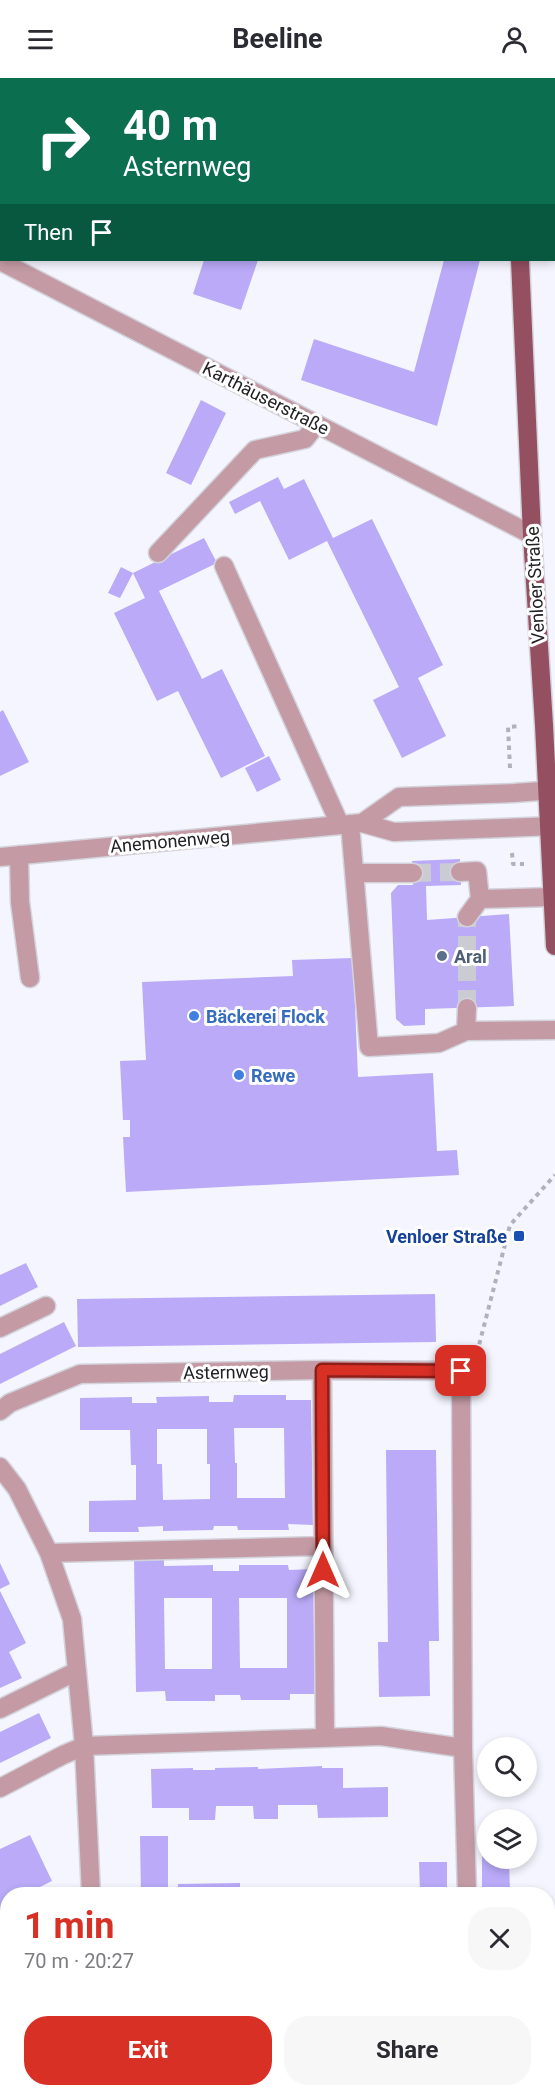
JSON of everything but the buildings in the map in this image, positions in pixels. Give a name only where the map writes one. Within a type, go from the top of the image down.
[{"type":"main road","name":"Venloer Straße","points":[[520,261],[532,535],[551,791],[555,946]]},
{"type":"street","name":"Karthäuserstraße","points":[[0,261],[532,535]]},
{"type":"street","points":[[158,552],[255,450],[306,439],[316,425]]},
{"type":"street","points":[[224,566],[351,824],[369,1047],[439,1043],[466,1031],[555,1030]]},
{"type":"street","name":"Anemonenweg","points":[[351,824],[399,797],[551,791]]},
{"type":"street","name":"Anemonenweg","points":[[0,856],[351,824],[394,832],[552,826]]},
{"type":"street","points":[[19,855],[20,902],[30,978]]},
{"type":"street","points":[[460,872],[477,871],[480,899],[467,917]]},
{"type":"street","points":[[354,873],[413,873]]},
{"type":"street","points":[[480,899],[552,897]]},
{"type":"street","points":[[466,1008],[466,1031]]},
{"type":"street","points":[[0,1328],[46,1306]]},
{"type":"street","points":[[322,1370],[325,1736]]},
{"type":"street","name":"Asternweg","points":[[0,1411],[10,1403],[80,1374],[322,1370],[461,1371]]},
{"type":"street","points":[[461,1371],[463,1748],[467,1887]]},
{"type":"street","points":[[0,1467],[17,1489],[49,1553],[72,1619],[84,1746],[91,1887]]},
{"type":"street","points":[[49,1553],[323,1546]]},
{"type":"street","points":[[0,1709],[77,1671]]},
{"type":"street","points":[[0,1788],[84,1746],[325,1736],[381,1736],[463,1748]]},
{"type":"path","points":[[461,1371],[478,1351],[510,1225],[555,1175]]},
{"type":"tunnel","points":[[413,873],[460,872]]},
{"type":"tunnel","points":[[467,917],[467,1008]]},
{"type":"place","name":"Aral","points":[[442,956]]},
{"type":"place","name":"Bäckerei Flock","points":[[194,1016]]},
{"type":"place","name":"Rewe","points":[[239,1075]]},
{"type":"place","name":"Venloer Straße","points":[[519,1236]]},
{"type":"route","points":[[323,1570],[322,1370],[461,1371]]}]
